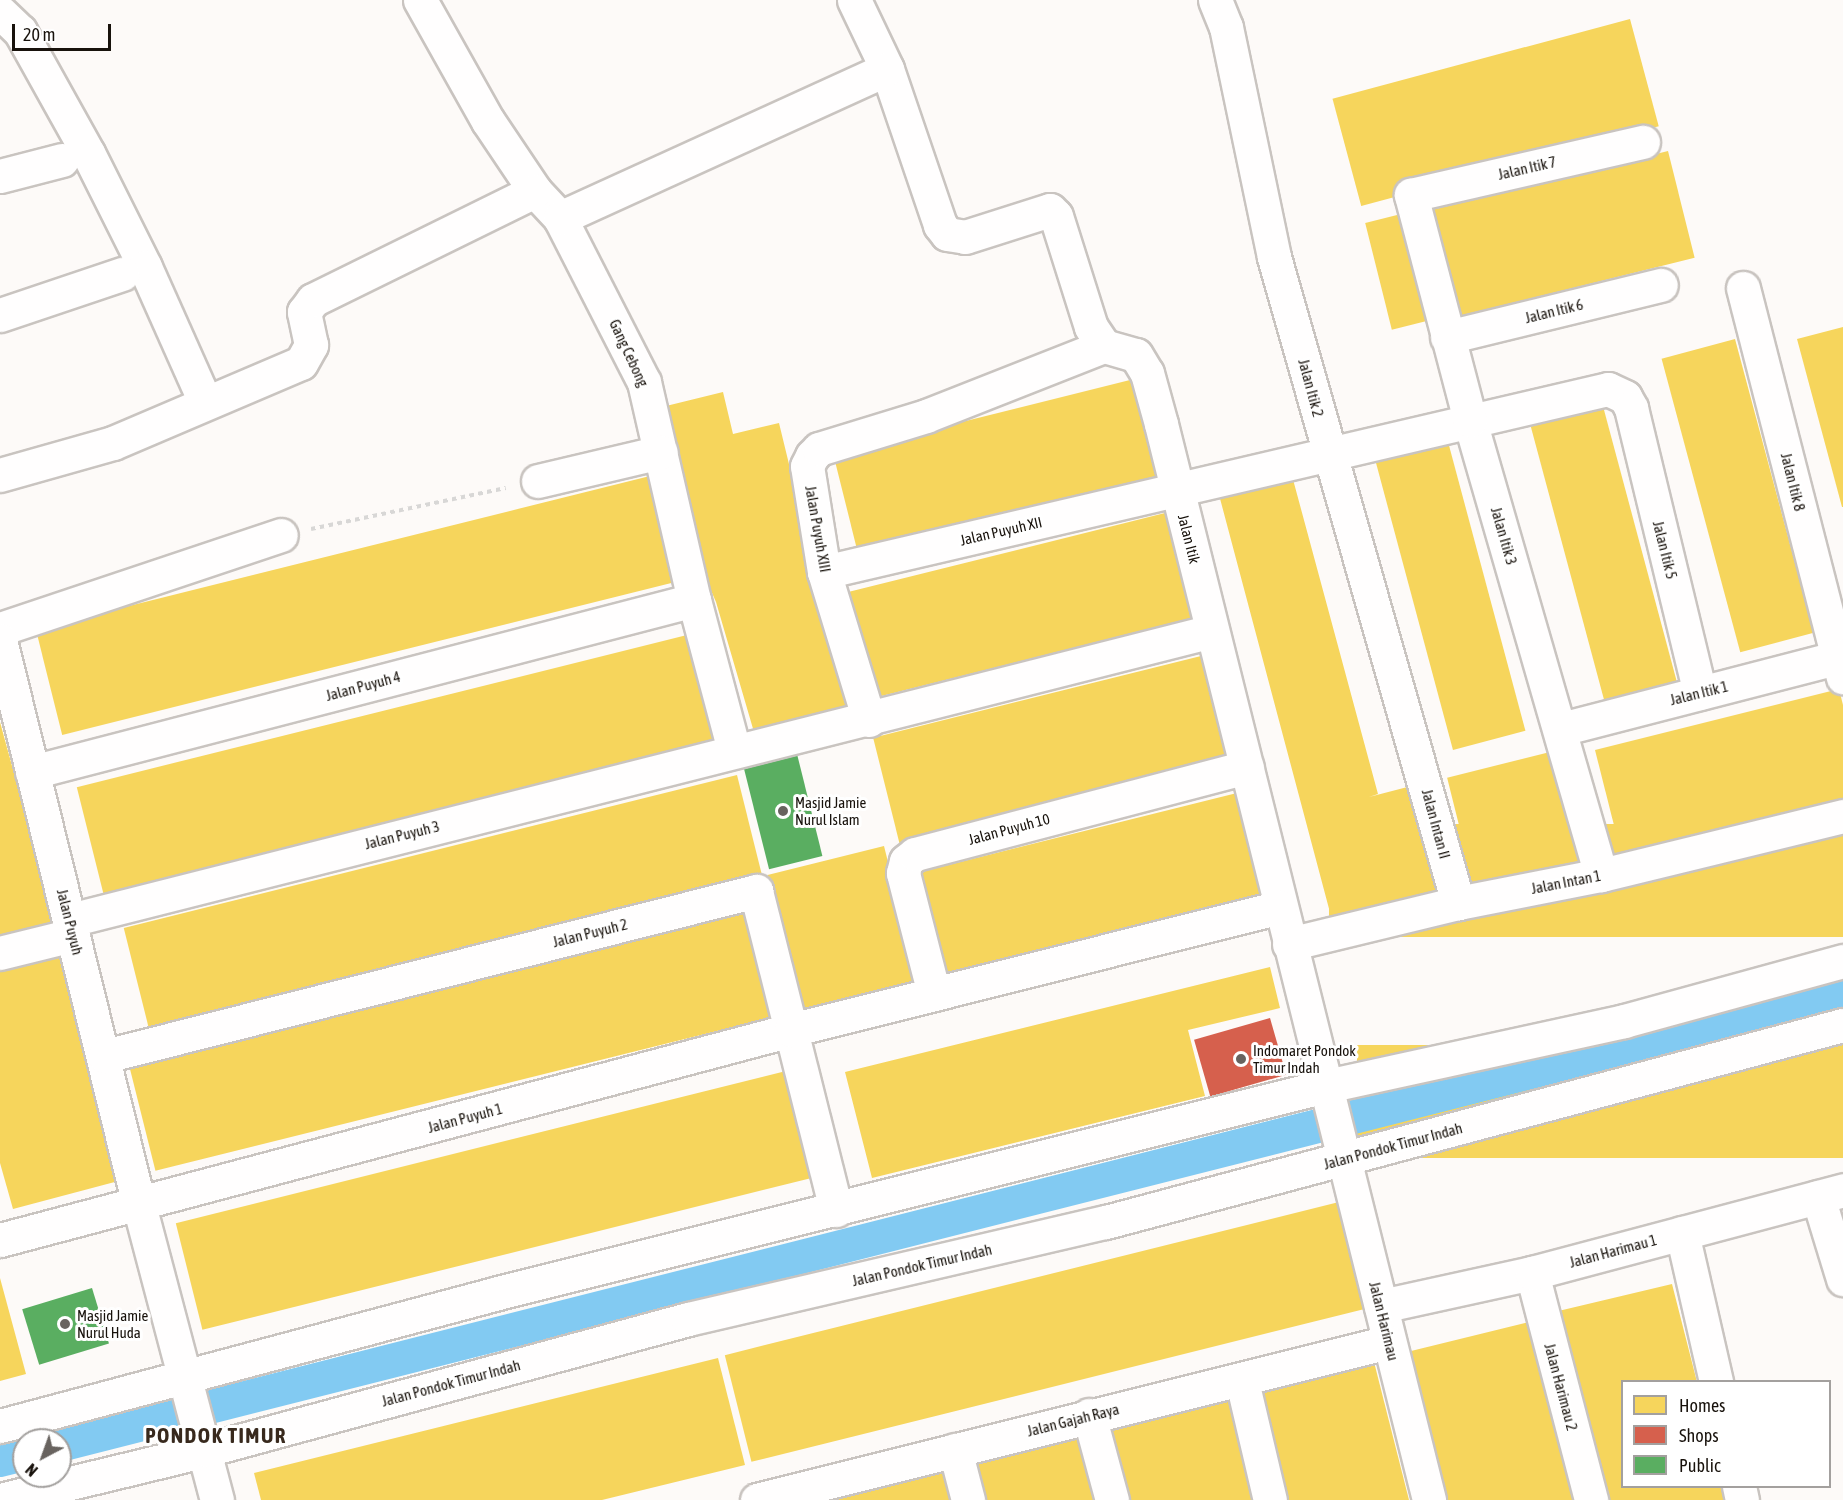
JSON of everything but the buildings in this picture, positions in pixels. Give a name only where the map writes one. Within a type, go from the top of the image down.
[{"type":"street","name":"Gang Cebong","points":[[420,0],[488,121],[535,191],[560,218],[644,382],[694,600],[734,750]]},
{"type":"street","points":[[854,0],[887,69],[940,225],[947,234],[965,237],[1050,210],[1056,216],[1091,327],[1104,346]]},
{"type":"street","name":"Jalan Itik 2","points":[[1220,13],[1274,257],[1414,745]]},
{"type":"street","points":[[2,17],[20,31],[88,153],[145,267],[205,402]]},
{"type":"street","points":[[560,218],[887,69]]},
{"type":"street","name":"Jalan Itik 7","points":[[1411,195],[1643,142]]},
{"type":"street","points":[[0,176],[62,160]]},
{"type":"street","points":[[0,475],[114,443],[205,402],[301,363],[311,345],[304,312],[314,300],[535,191]]},
{"type":"street","name":"Jalan Itik 3","points":[[1411,195],[1470,420],[1561,729],[1601,875]]},
{"type":"street","points":[[0,315],[122,274]]},
{"type":"street","name":"Jalan Itik 6","points":[[1447,337],[1661,285]]},
{"type":"street","name":"Jalan Itik 8","points":[[1743,288],[1841,664]]},
{"type":"street","name":"Jalan Puyuh XIII","points":[[869,720],[824,572],[807,466],[812,456],[819,449],[927,416],[1104,346]]},
{"type":"street","name":"Jalan Itik","points":[[1104,346],[1136,355],[1147,373],[1327,1093]]},
{"type":"street","name":"Jalan Puyuh XII","points":[[824,572],[1608,388],[1625,397],[1631,408]]},
{"type":"street","name":"Jalan Itik 5","points":[[1631,408],[1700,693]]},
{"type":"street","points":[[538,481],[661,452]]},
{"type":"street","points":[[0,629],[281,535]]},
{"type":"street","name":"Jalan Puyuh 4","points":[[32,772],[694,600]]},
{"type":"street","name":"Jalan Puyuh 3","points":[[0,953],[71,927],[734,750],[869,720],[1212,631]]},
{"type":"street","name":"Jalan Puyuh","points":[[0,640],[105,1056],[139,1205],[204,1443],[217,1500]]},
{"type":"street","name":"Jalan Itik 1","points":[[1561,729],[1700,693],[1841,664]]},
{"type":"street","name":"Jalan Intan II","points":[[1414,745],[1458,903]]},
{"type":"street","name":"Jalan Puyuh 10","points":[[934,994],[903,873],[906,861],[915,854],[1247,767]]},
{"type":"street","name":"Jalan Intan 1","points":[[1289,944],[1458,903],[1601,875],[1843,816]]},
{"type":"street","name":"Jalan Puyuh 2","points":[[105,1056],[756,891],[836,1210]]},
{"type":"street","name":"Jalan Puyuh 1","points":[[0,1239],[139,1205],[791,1030],[1280,907]]},
{"type":"street","points":[[0,1426],[187,1387],[498,1293],[1624,1021],[1843,961]]},
{"type":"street","name":"Jalan Pondok Timur Indah","points":[[0,1500],[204,1443],[688,1319],[1106,1222],[1342,1151],[1843,1025]]},
{"type":"street","name":"Jalan Harimau","points":[[1327,1093],[1429,1500]]},
{"type":"street","points":[[1831,1193],[1843,1280]]},
{"type":"street","name":"Jalan Harimau 1","points":[[1381,1306],[1532,1273],[1831,1193]]},
{"type":"street","points":[[1682,1233],[1716,1380]]},
{"type":"street","name":"Jalan Harimau 2","points":[[1532,1273],[1591,1500]]},
{"type":"street","name":"Jalan Gajah Raya","points":[[757,1500],[814,1493],[955,1450],[1089,1415],[1242,1381],[1389,1342]]},
{"type":"street","points":[[1242,1381],[1270,1500]]},
{"type":"street","points":[[1089,1415],[1112,1500]]},
{"type":"street","points":[[955,1450],[968,1500]]},
{"type":"path","points":[[281,535],[538,481]]},
{"type":"waterway","points":[[72,1442],[1843,993]]},
{"type":"waterway","points":[[0,1460],[12,1457]]},
{"type":"place","name":"Masjid Jamie Nurul Islam","points":[[783,811]]},
{"type":"place","name":"Indomaret Pondok Timur Indah","points":[[1241,1059]]},
{"type":"place","name":"Masjid Jamie Nurul Huda","points":[[65,1324]]},
{"type":"district","name":"PONDOK TIMUR","points":[[216,1435]]}]
